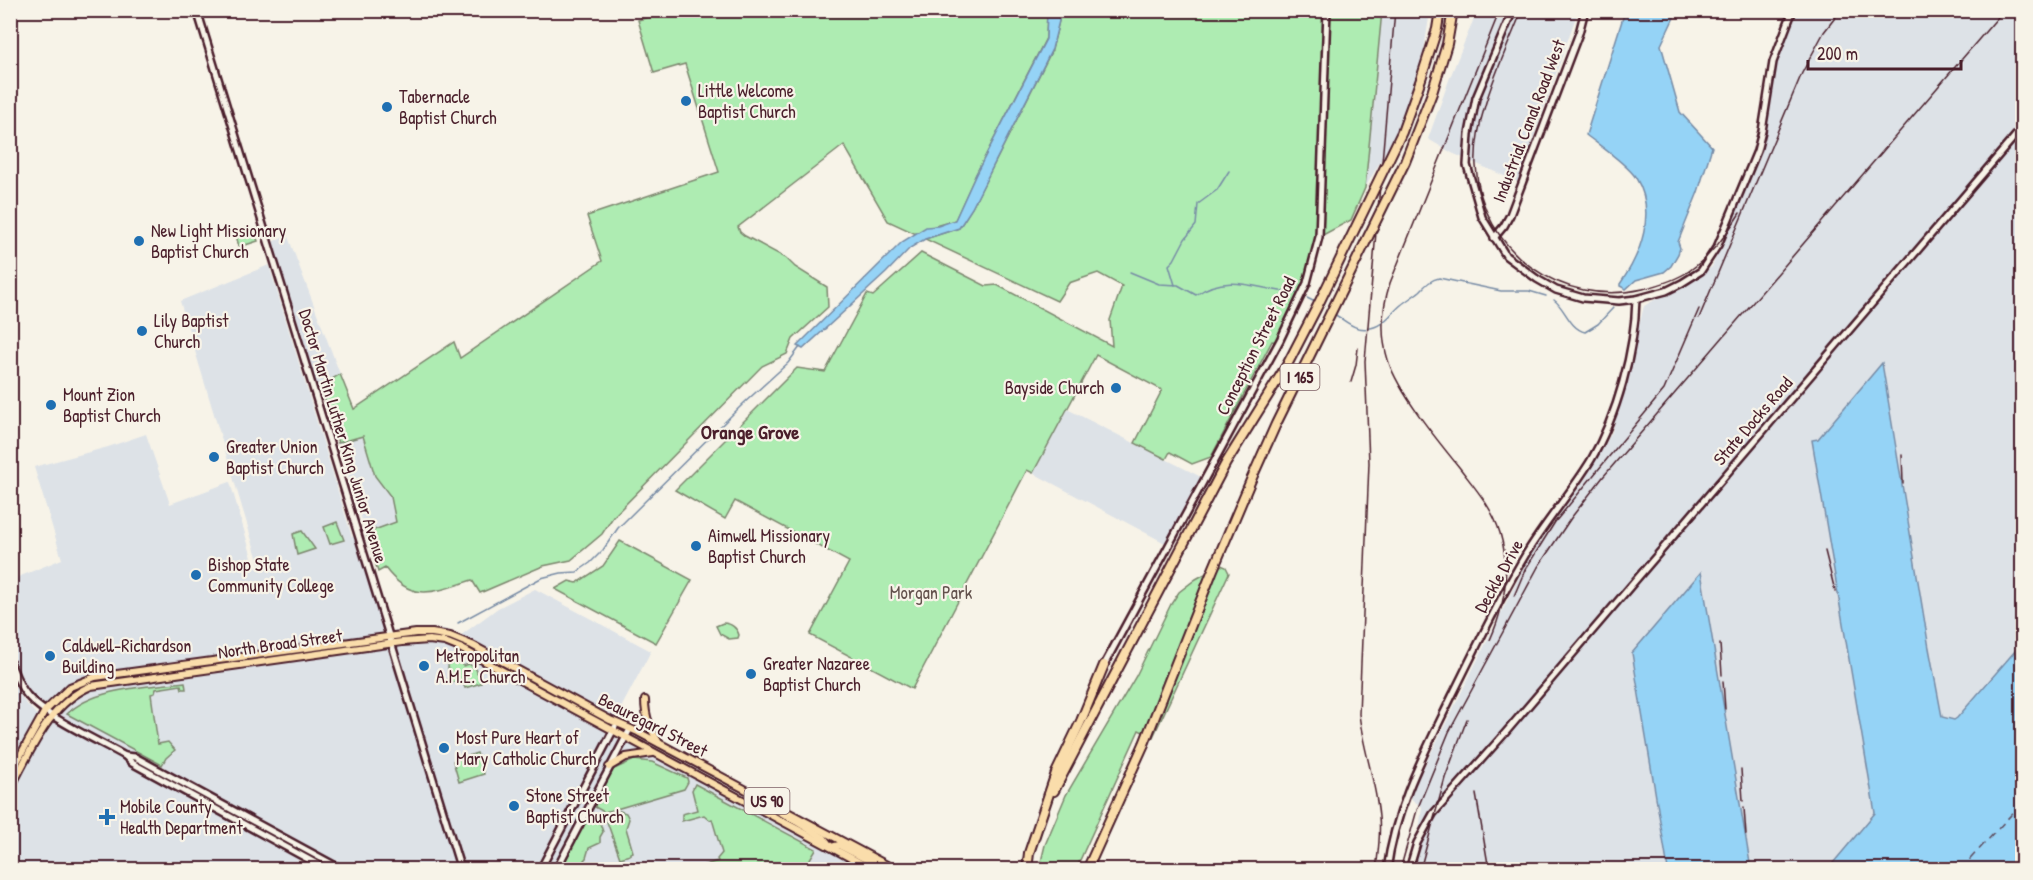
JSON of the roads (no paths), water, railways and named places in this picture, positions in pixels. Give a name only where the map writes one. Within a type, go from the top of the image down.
[{"type":"highway","name":"I 165","points":[[1044,810],[1226,463],[1287,365],[1317,307],[1402,132],[1437,28],[1440,10]]},
{"type":"highway","name":"I 165","points":[[1087,870],[1144,744],[1276,424],[1405,162],[1432,93],[1447,44],[1453,10]]},
{"type":"highway","points":[[1027,870],[1029,853],[1056,773],[1104,665]]},
{"type":"main road","name":"Beauregard Street","points":[[391,640],[432,633],[450,636],[472,645],[896,870]]},
{"type":"main road","name":"North Broad Street","points":[[10,774],[45,711],[70,687],[95,677],[391,640]]},
{"type":"main road","name":"North Broad Street","points":[[10,789],[53,716],[66,700],[91,686],[391,640]]},
{"type":"main road","name":"Beauregard Street","points":[[391,640],[429,640],[446,642],[460,648],[873,870]]},
{"type":"main road","points":[[645,700],[648,723],[659,744]]},
{"type":"main road","points":[[609,767],[627,757],[653,753]]},
{"type":"main road","points":[[757,796],[777,812],[824,838],[831,847],[838,845],[887,870]]},
{"type":"street","name":"Doctor Martin Luther King Junior Avenue","points":[[197,10],[461,870]]},
{"type":"street","name":"Conception Street Road","points":[[1104,665],[1280,340],[1306,283],[1319,237],[1327,10]]},
{"type":"street","points":[[1513,10],[1476,98],[1469,134],[1468,172],[1482,217],[1506,256],[1523,270],[1556,290],[1583,298],[1611,301],[1636,299],[1666,291],[1682,283],[1701,271],[1718,245],[1757,151],[1773,62],[1793,10]]},
{"type":"street","name":"Industrial Canal Road West","points":[[1494,238],[1510,215],[1579,33],[1585,10]]},
{"type":"street","name":"State Docks Road","points":[[1409,870],[1417,843],[1433,814],[1506,732],[2022,128]]},
{"type":"street","name":"Deckle Drive","points":[[1387,870],[1390,842],[1400,810],[1427,747],[1526,554],[1590,461],[1609,424],[1634,337],[1636,299]]},
{"type":"street","points":[[10,662],[25,694],[45,711],[125,756],[132,763],[328,870]]},
{"type":"street","points":[[540,870],[617,723]]},
{"type":"street","points":[[556,870],[630,729]]},
{"type":"street","points":[[125,756],[135,757],[343,870]]},
{"type":"water","points":[[1047,11],[1059,11],[1059,21],[1052,49],[972,208],[959,228],[925,239],[910,248],[803,349],[797,346],[902,242],[926,227],[938,226],[955,220],[976,174],[1046,39]]},
{"type":"water","points":[[1625,11],[1677,11],[1661,45],[1680,112],[1712,147],[1698,192],[1678,242],[1680,248],[1678,254],[1671,266],[1664,272],[1636,280],[1626,289],[1620,284],[1634,260],[1644,233],[1646,219],[1642,191],[1636,178],[1626,167],[1586,135]]},
{"type":"water","points":[[1882,363],[1942,717],[1954,720],[1957,718],[2022,643],[2022,869],[1828,869],[1875,813],[1812,440],[1818,439]]},
{"type":"water","points":[[1701,572],[1751,869],[1668,869],[1632,653]]},
{"type":"waterway","points":[[1175,285],[1169,265],[1196,225],[1198,204],[1217,190],[1229,171]]},
{"type":"waterway","points":[[1130,272],[1159,284],[1178,285],[1196,295],[1220,284],[1233,283],[1296,293]]},
{"type":"waterway","points":[[1334,314],[1358,328],[1378,326],[1428,283],[1439,278],[1501,291],[1529,291],[1546,296]]},
{"type":"waterway","points":[[1307,298],[1317,303]]},
{"type":"waterway","points":[[1554,300],[1575,327],[1585,332],[1598,324],[1613,308]]},
{"type":"waterway","points":[[458,623],[541,578],[577,572],[590,563],[603,550],[618,528],[744,403],[788,363],[800,347]]},
{"type":"railway","points":[[1376,870],[1379,817],[1359,714],[1369,463],[1365,361],[1395,10]]},
{"type":"railway","points":[[1490,640],[1505,588],[1505,561],[1500,533],[1482,498],[1400,386],[1388,360],[1383,321],[1390,283],[1500,10]]},
{"type":"railway","points":[[1522,10],[1484,107],[1476,147],[1476,166],[1481,197],[1493,224],[1510,248],[1531,267],[1556,281],[1583,290],[1613,293],[1643,289],[1673,280],[1697,265],[1718,245],[1740,213]]},
{"type":"railway","points":[[1699,318],[1802,73],[1824,32],[1841,10]]},
{"type":"railway","points":[[1400,870],[1417,810],[1449,732],[1538,567],[1571,518],[1603,477],[2004,10]]},
{"type":"railway","points":[[1514,596],[1525,570],[1555,522],[1664,390],[1699,309]]},
{"type":"railway","points":[[1351,382],[1358,348]]},
{"type":"railway","points":[[1902,455],[1903,483]]},
{"type":"railway","points":[[1825,551],[1835,591]]},
{"type":"railway","points":[[1720,644],[1722,675]]},
{"type":"railway","points":[[1723,681],[1725,709]]},
{"type":"railway","points":[[1420,870],[1445,778],[1467,719]]},
{"type":"railway","points":[[1741,769],[1743,801]]},
{"type":"railway","points":[[1476,794],[1489,870]]},
{"type":"railway","points":[[1744,808],[1746,835]]},
{"type":"place","name":"Little Welcome Baptist Church","points":[[686,101]]},
{"type":"place","name":"Tabernacle Baptist Church","points":[[387,107]]},
{"type":"place","name":"New Light Missionary Baptist Church","points":[[139,241]]},
{"type":"place","name":"Lily Baptist Church","points":[[142,331]]},
{"type":"place","name":"Bayside Church","points":[[1116,388]]},
{"type":"place","name":"Mount Zion Baptist Church","points":[[51,405]]},
{"type":"place","name":"Greater Union Baptist Church","points":[[214,457]]},
{"type":"place","name":"Aimwell Missionary Baptist Church","points":[[696,546]]},
{"type":"place","name":"Bishop State Community College","points":[[196,575]]},
{"type":"place","name":"Caldwell-Richardson Building","points":[[50,656]]},
{"type":"place","name":"Metropolitan A.M.E. Church","points":[[424,666]]},
{"type":"place","name":"Greater Nazaree Baptist Church","points":[[751,674]]},
{"type":"place","name":"Most Pure Heart of Mary Catholic Church","points":[[444,748]]},
{"type":"place","name":"Stone Street Baptist Church","points":[[514,806]]},
{"type":"place","name":"Mobile County Health Department","points":[[107,817]]},
{"type":"district","name":"Orange Grove","points":[[750,432]]},
{"type":"park label","name":"Morgan Park","points":[[931,593]]}]
